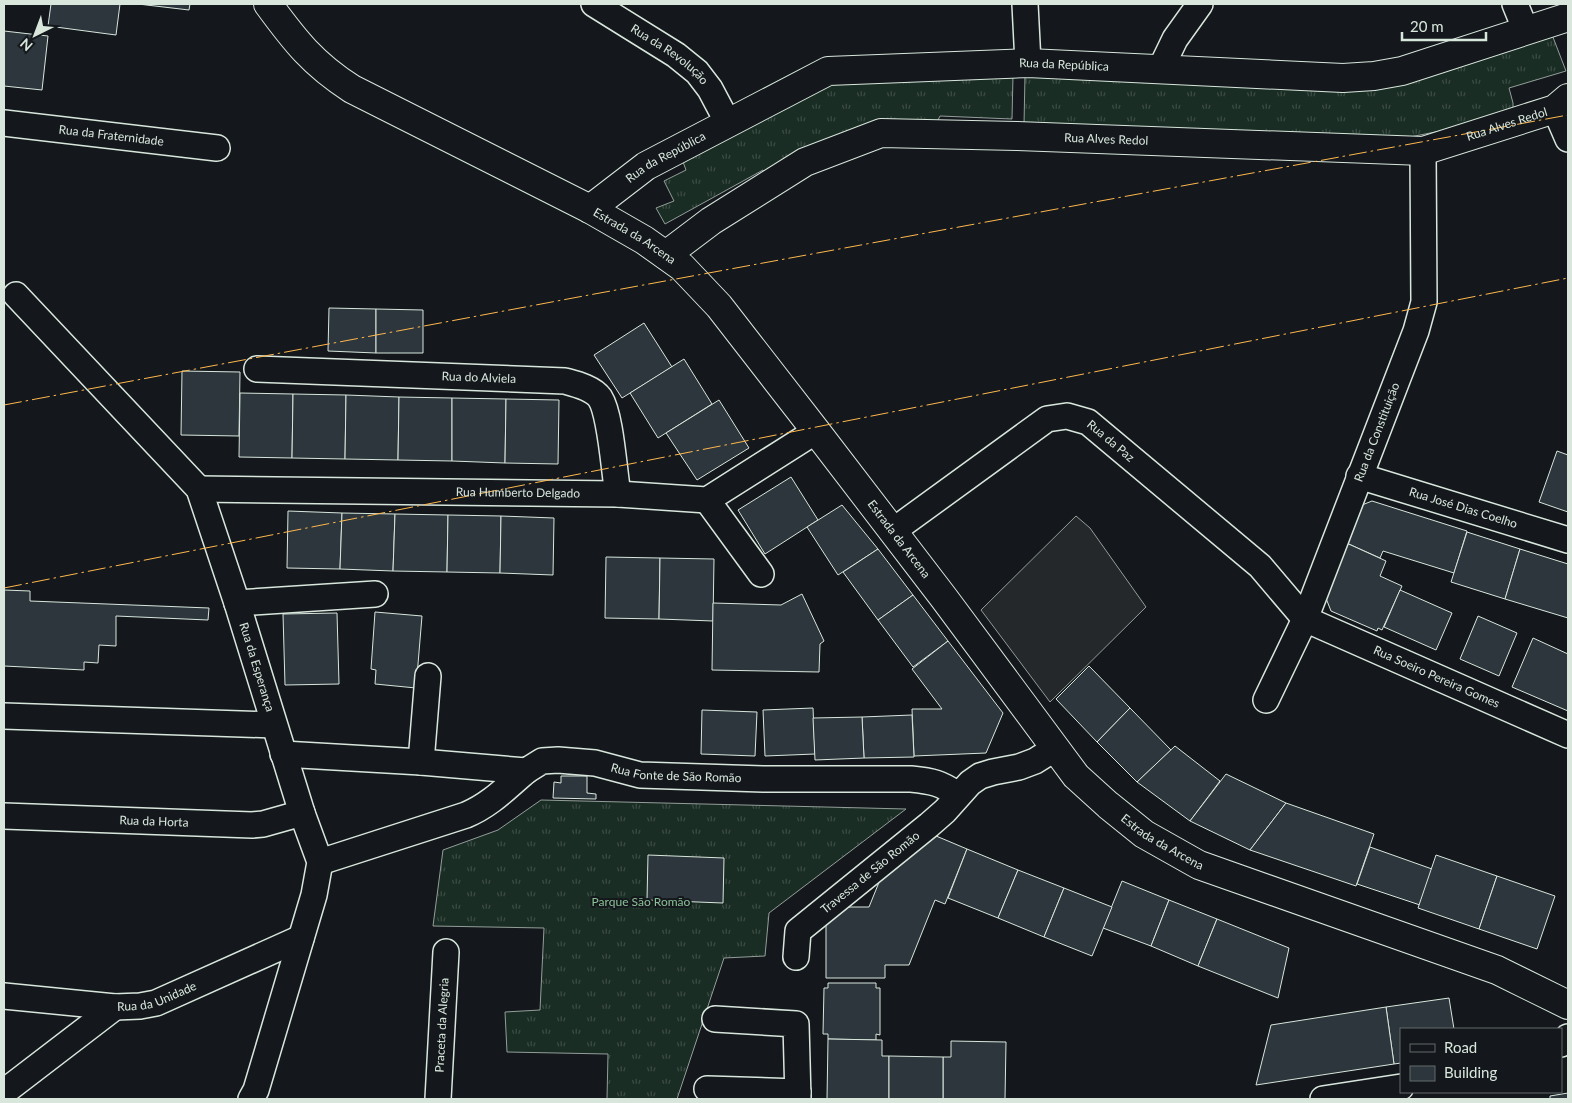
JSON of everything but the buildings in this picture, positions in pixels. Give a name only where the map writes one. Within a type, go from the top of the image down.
[{"type":"street","name":"Estrada da Arcena","points":[[268,4],[306,53],[322,68],[347,85],[404,116],[590,209],[644,240],[682,267],[719,306],[816,430],[1054,749],[1076,776],[1108,806],[1144,834],[1199,865],[1497,970],[1568,1005]]},
{"type":"street","name":"Rua da Revolução","points":[[594,4],[676,55],[697,72],[710,89],[728,123]]},
{"type":"street","points":[[1025,4],[1028,63]]},
{"type":"street","points":[[1161,68],[1175,39],[1200,4]]},
{"type":"street","points":[[1515,4],[1526,31]]},
{"type":"street","name":"Rua da República","points":[[590,209],[646,166],[828,71],[1028,63],[1344,78],[1374,76],[1402,71],[1568,18]]},
{"type":"street","points":[[1562,104],[1568,139]]},
{"type":"street","name":"Rua Alves Redol","points":[[666,255],[711,221],[805,162],[881,133],[1017,136],[1423,151],[1562,104]]},
{"type":"street","name":"Rua da Fraternidade","points":[[4,123],[217,148]]},
{"type":"street","name":"Rua da Constituição","points":[[1266,700],[1304,619],[1416,332],[1424,302],[1423,151]]},
{"type":"street","name":"Rua da Esperança","points":[[16,295],[199,490],[237,603],[302,813],[320,862]]},
{"type":"street","name":"Rua do Alviela","points":[[257,369],[565,381],[585,387],[599,397],[606,414],[618,494]]},
{"type":"street","name":"Rua da Paz","points":[[893,531],[1047,418],[1067,416],[1088,422],[1260,566],[1304,619]]},
{"type":"street","points":[[761,574],[708,500],[816,430]]},
{"type":"street","name":"Rua José Dias Coelho","points":[[1359,476],[1568,540]]},
{"type":"street","name":"Rua Humberto Delgado","points":[[199,490],[618,494],[708,500]]},
{"type":"street","points":[[237,603],[375,594]]},
{"type":"street","name":"Rua Soeiro Pereira Gomes","points":[[1304,619],[1568,735]]},
{"type":"street","points":[[421,762],[428,676]]},
{"type":"street","points":[[4,716],[274,725]]},
{"type":"street","points":[[958,795],[980,776],[1019,767],[1035,761],[1054,749]]},
{"type":"street","points":[[283,754],[421,762],[526,771]]},
{"type":"street","name":"Rua Fonte de São Romão","points":[[526,771],[542,761],[558,760],[596,763],[640,775],[763,779],[911,779],[934,781],[946,786],[958,795]]},
{"type":"street","points":[[251,1099],[256,1090],[314,895],[320,862],[481,809],[494,800],[526,771]]},
{"type":"street","name":"Travessa de São Romão","points":[[796,956],[798,931],[929,825],[945,811],[958,795]]},
{"type":"street","name":"Rua da Horta","points":[[4,816],[252,825],[263,824],[302,813]]},
{"type":"street","name":"Rua da Unidade","points":[[4,996],[116,1006],[140,1006],[156,1003],[301,938]]},
{"type":"street","name":"Praceta da Alegria","points":[[438,1099],[446,952]]},
{"type":"street","points":[[4,1092],[116,1006]]},
{"type":"street","points":[[707,1089],[798,1096],[796,1024],[715,1020]]},
{"type":"street","points":[[1323,1099],[1400,1087]]},
{"type":"green space","points":[[1551,32],[1566,71],[1509,88],[1513,103],[1513,114],[1475,124],[1390,141],[1024,125],[1025,75],[1351,88]]},
{"type":"green space","points":[[1013,75],[1012,119],[940,116],[935,126],[769,177],[763,170],[665,224],[656,208],[674,201],[664,181],[686,170],[682,159],[837,81]]},
{"type":"green space","name":"Parque São Romão","points":[[541,800],[906,809],[769,913],[765,956],[724,958],[677,1099],[607,1099],[608,1054],[507,1052],[505,1012],[540,1010],[544,928],[433,926],[443,850],[498,830]]},
{"type":"shaded area","points":[[1076,516],[1090,528],[1146,607],[1050,702],[981,610]]},
{"type":"power","points":[[4,405],[589,295],[1568,115]]},
{"type":"power","points":[[4,588],[1568,278]]}]
